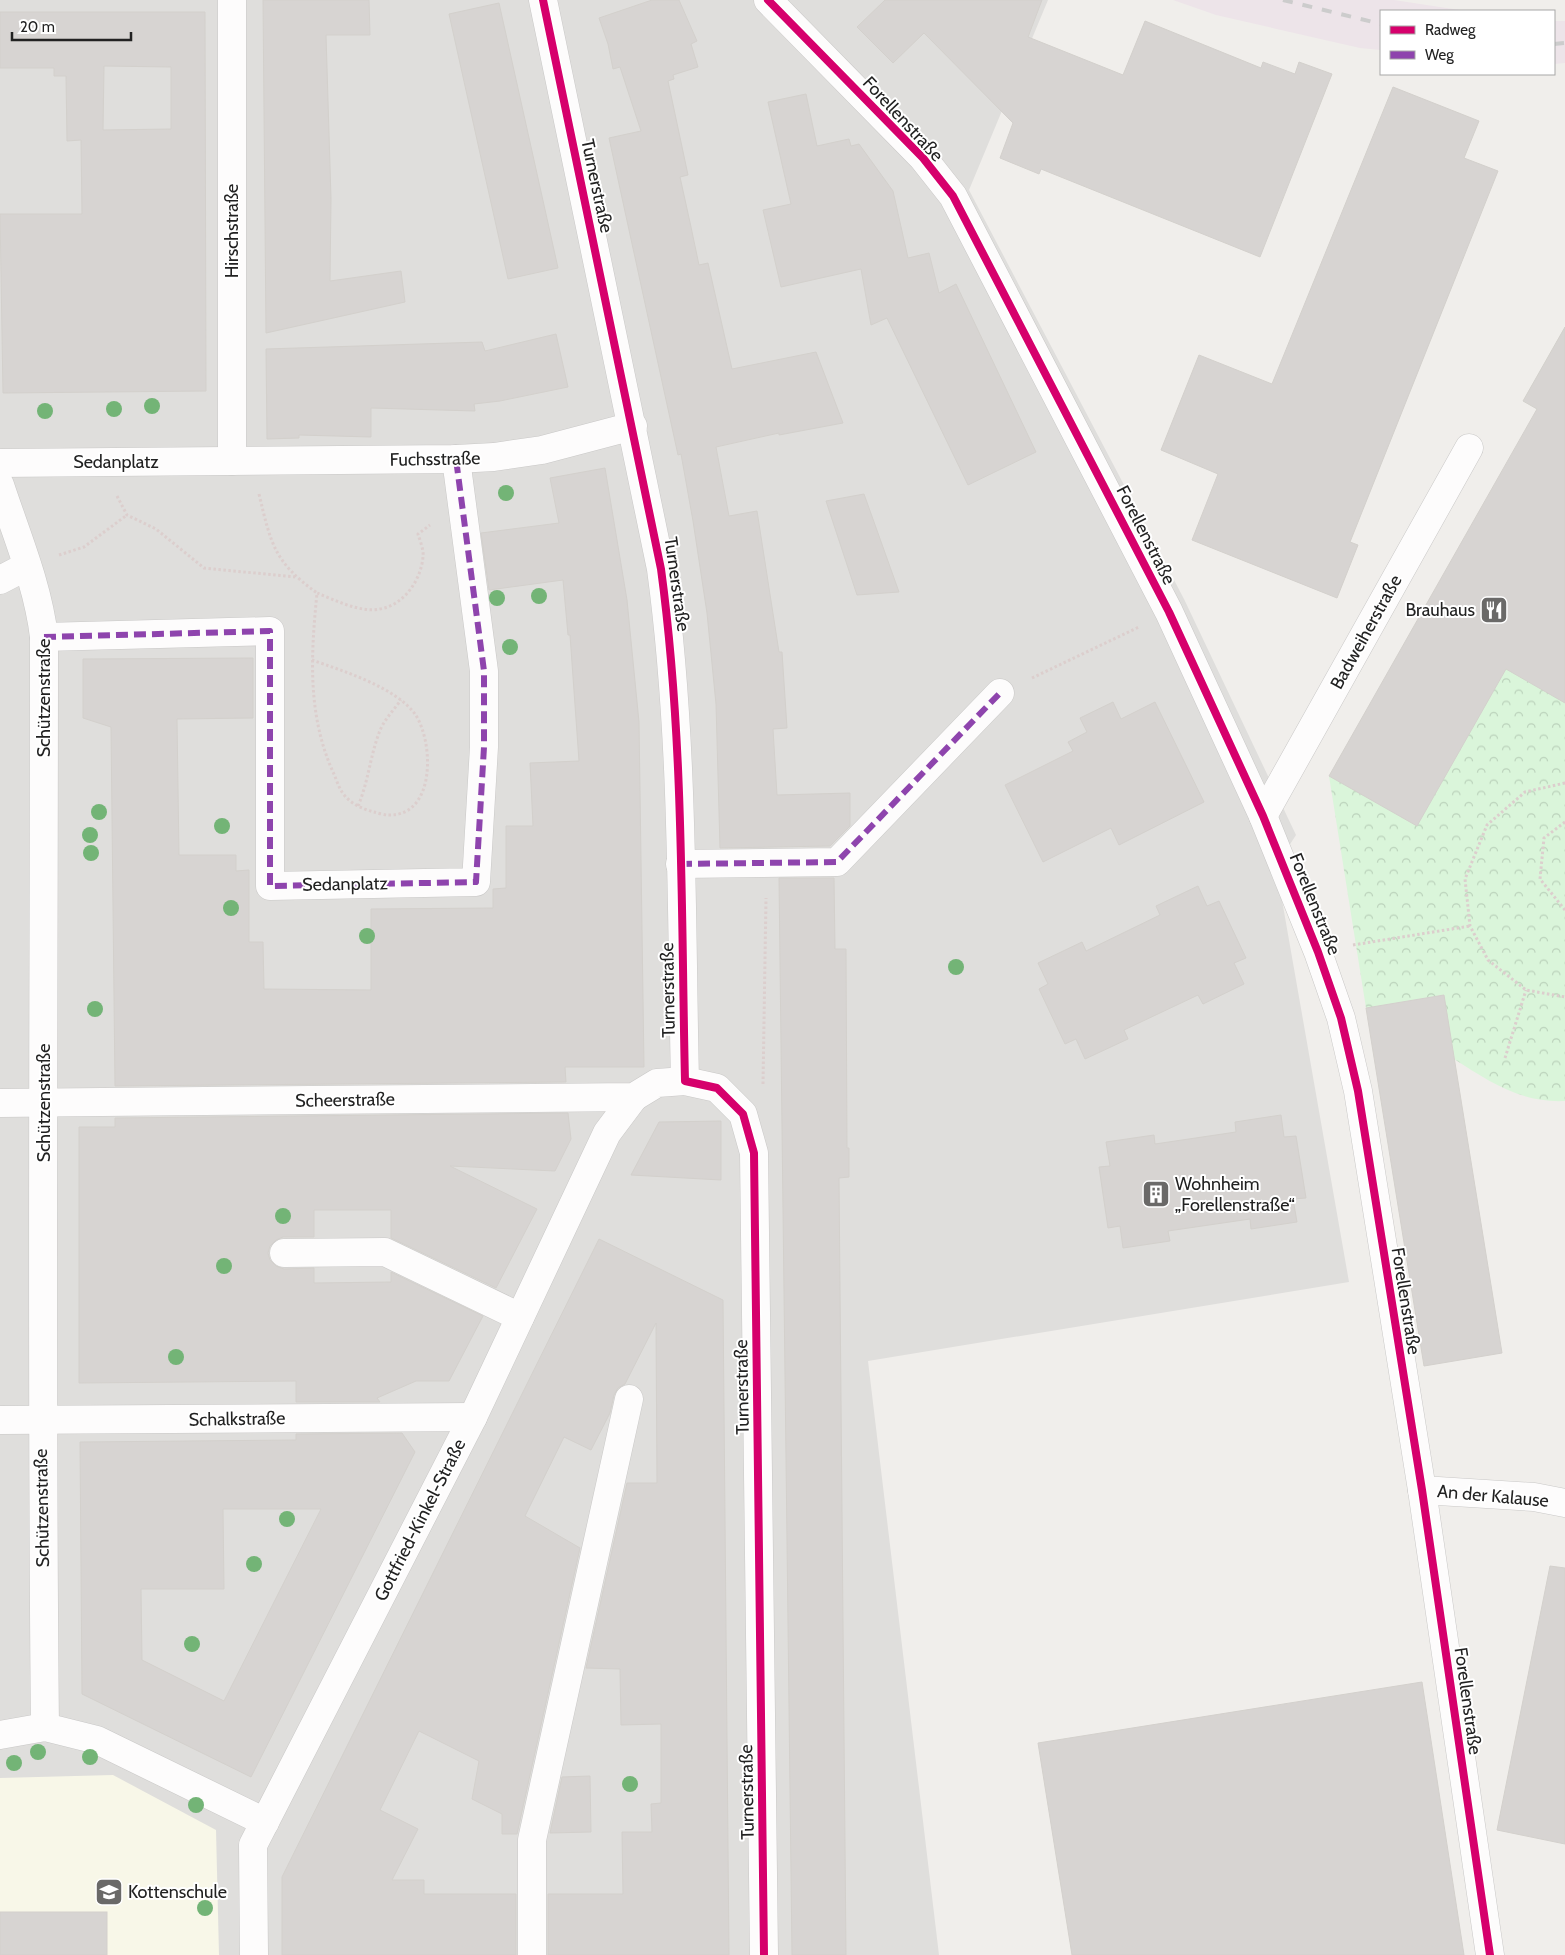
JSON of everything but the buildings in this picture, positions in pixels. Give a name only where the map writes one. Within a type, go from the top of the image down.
[{"type":"street","name":"Hirschstraße","points":[[232,0],[244,461]]},
{"type":"street","name":"Turnerstraße","points":[[543,0],[634,426],[662,569],[679,747],[685,1081],[717,1088],[743,1114],[754,1153],[764,1955]]},
{"type":"street","name":"Forellenstraße","points":[[768,0],[923,158],[953,196],[1169,612],[1263,816],[1318,952],[1340,1018],[1358,1091],[1422,1490],[1490,1955]]},
{"type":"street","name":"Fuchsstraße","points":[[244,461],[494,457],[542,450],[634,426]]},
{"type":"street","name":"Badweiherstraße","points":[[1263,816],[1469,448]]},
{"type":"street","name":"Sedanplatz","points":[[44,636],[270,631],[270,886],[476,882],[484,747],[484,671],[463,500],[456,459]]},
{"type":"street","name":"Sedanplatz","points":[[0,463],[244,461]]},
{"type":"street","name":"Schützenstraße","points":[[0,485],[27,566],[42,620],[44,636],[44,1103],[41,1421],[45,1727]]},
{"type":"street","points":[[0,580],[27,566]]},
{"type":"street","points":[[680,864],[837,862],[1000,693]]},
{"type":"street","points":[[634,1097],[657,1083],[685,1081]]},
{"type":"street","name":"Scheerstraße","points":[[0,1104],[634,1097]]},
{"type":"street","name":"Gottfried-Kinkel-Straße","points":[[254,1955],[253,1845],[473,1417],[607,1133],[634,1097]]},
{"type":"street","points":[[284,1253],[385,1252],[520,1317]]},
{"type":"street","points":[[532,1955],[532,1840],[629,1399]]},
{"type":"street","name":"Schalkstraße","points":[[0,1420],[473,1417]]},
{"type":"street","name":"An der Kalause","points":[[1422,1490],[1534,1497],[1565,1503]]},
{"type":"street","points":[[0,1736],[45,1727],[97,1740],[265,1822]]},
{"type":"path","points":[[244,461],[258,490],[276,554],[295,578],[317,593],[354,606],[379,610],[399,602],[416,583],[423,556],[418,534],[463,500]]},
{"type":"path","points":[[100,462],[127,515],[156,529],[204,568],[295,578]]},
{"type":"path","points":[[27,566],[84,547],[127,515]]},
{"type":"path","points":[[312,660],[378,686],[401,700],[415,714],[425,737],[428,760],[427,782],[419,798],[406,811],[389,816],[358,806],[342,793],[324,752],[313,706],[312,660],[317,593]]},
{"type":"path","points":[[1000,693],[1169,612]]},
{"type":"path","points":[[358,806],[365,791],[378,734],[384,721],[401,700]]},
{"type":"path","points":[[1565,783],[1525,792],[1486,824],[1465,879],[1470,926],[1488,960],[1526,990],[1565,997]]},
{"type":"path","points":[[1565,822],[1544,838],[1540,879],[1565,910]]},
{"type":"path","points":[[743,1114],[764,1083],[766,863]]},
{"type":"path","points":[[1318,952],[1470,926]]},
{"type":"path","points":[[1505,1058],[1526,990]]},
{"type":"shaded area","points":[[0,0],[1048,0],[969,190],[1184,599],[1296,835],[1276,866],[1349,1282],[868,1361],[939,1955],[0,1955]]},
{"type":"shaded area","points":[[1173,0],[1394,0],[1459,10],[1380,10],[1380,50],[1360,48],[1216,15]]},
{"type":"shaded area","points":[[1555,21],[1565,21],[1565,63],[1555,64]]},
{"type":"shaded area","name":"Kottenschule","points":[[113,1775],[216,1830],[219,1955],[0,1955],[0,1778]]},
{"type":"green space","points":[[1565,327],[1565,1101],[1549,1101],[1534,1099],[1506,1089],[1480,1076],[1454,1059],[1443,995],[1366,1008],[1329,776],[1544,413],[1523,401]]},
{"type":"railway","points":[[1283,0],[1380,24]]},
{"type":"railway","points":[[1555,44],[1565,43]]},
{"type":"marked path","points":[[44,637],[270,631],[270,886],[476,882],[484,747],[484,671],[456,459]]},
{"type":"marked path","points":[[680,864],[837,862],[1000,693]]},
{"type":"cycle path","points":[[543,0],[661,569],[674,697],[678,761],[685,1081],[717,1088],[743,1114],[754,1153],[764,1955]]},
{"type":"cycle path","points":[[768,0],[923,158],[953,196],[1169,612],[1263,816],[1318,952],[1341,1018],[1358,1091],[1422,1490],[1490,1955]]},
{"type":"place","name":"Brauhaus","points":[[1494,610]]},
{"type":"place","name":"Wohnheim „Forellenstraße“","points":[[1156,1194]]},
{"type":"place","name":"Kottenschule","points":[[109,1892]]}]
